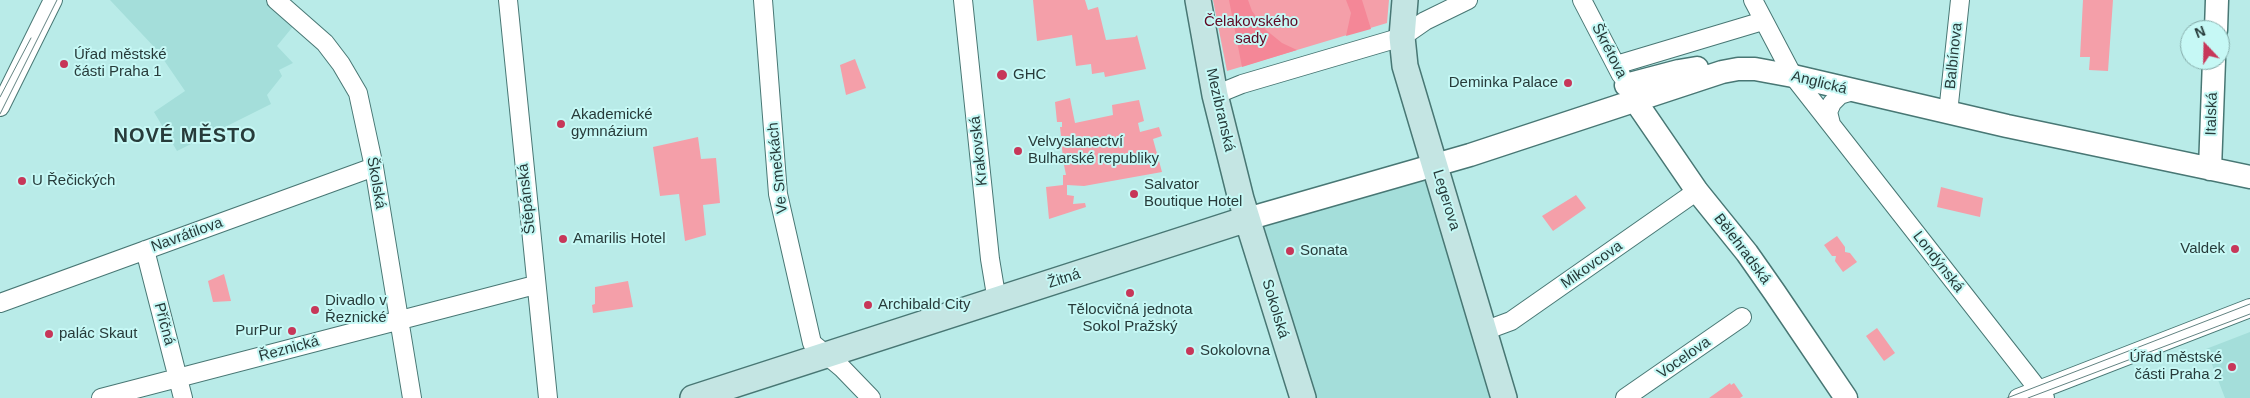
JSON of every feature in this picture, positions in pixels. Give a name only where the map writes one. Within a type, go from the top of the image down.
[{"type":"main road","name":"Mezibranská","points":[[1198,0],[1215,95],[1247,219]]},
{"type":"main road","name":"Legerova","points":[[1405,0],[1402,38],[1406,66],[1504,398]]},
{"type":"main road","name":"Žitná","points":[[693,398],[1247,219]]},
{"type":"main road","name":"Sokolská","points":[[1247,219],[1303,398]]},
{"type":"street","points":[[0,107],[53,0]]},
{"type":"street","name":"Školská","points":[[276,0],[320,37],[334,52],[350,78],[361,103],[374,167],[412,398]]},
{"type":"street","name":"Štěpánská","points":[[508,0],[535,285],[548,398]]},
{"type":"street","name":"Ve Smečkách","points":[[763,0],[778,194],[812,343],[828,355],[871,398]]},
{"type":"street","name":"Krakovská","points":[[963,0],[990,259],[997,301]]},
{"type":"street","points":[[1215,95],[1242,84],[1402,38],[1425,21],[1468,0]]},
{"type":"street","name":"Škrétova","points":[[1582,0],[1631,94]]},
{"type":"street","name":"Londýnská","points":[[1753,0],[1793,76],[2042,394]]},
{"type":"street","name":"Balbínova","points":[[1948,113],[1960,0]]},
{"type":"street","points":[[2216,20],[2217,0]]},
{"type":"street","points":[[1616,65],[1763,21]]},
{"type":"street","name":"Anglická","points":[[1435,165],[1631,94],[1722,72],[1755,69],[1793,76],[1948,113],[2250,177]]},
{"type":"street","name":"Italská","points":[[2210,169],[2214,70]]},
{"type":"street","points":[[1831,124],[1828,112],[1832,103],[1840,95],[1854,91]]},
{"type":"street","name":"Bělehradská","points":[[1631,94],[1696,191],[1747,253],[1846,398]]},
{"type":"street","name":"Žitná","points":[[1247,219],[1435,165]]},
{"type":"street","name":"Navrátilova","points":[[0,303],[374,167]]},
{"type":"street","name":"Anglická","points":[[2210,169],[2250,195]]},
{"type":"street","name":"Mikovcova","points":[[1484,332],[1511,322],[1696,191]]},
{"type":"street","name":"Příčná","points":[[145,250],[183,398]]},
{"type":"street","name":"Řeznická","points":[[100,398],[535,285]]},
{"type":"street","points":[[2018,398],[2042,394],[2250,308]]},
{"type":"street","name":"Vocelova","points":[[1625,398],[1742,317]]},
{"type":"shaded area","points":[[110,0],[266,0],[295,24],[277,46],[293,63],[279,70],[282,76],[267,95],[271,104],[177,151],[154,112],[185,91],[157,50]]},
{"type":"shaded area","points":[[1429,178],[1491,398],[1315,398],[1260,228]]},
{"type":"shaded area","name":"Úřad městské části Praha 2","points":[[2250,332],[2250,398],[2225,398],[2206,349]]},
{"type":"green space","points":[[1033,0],[1085,0],[1088,10],[1098,7],[1106,40],[1135,37],[1137,35],[1146,69],[1105,77],[1104,72],[1092,74],[1091,64],[1076,66],[1072,35],[1037,41]]},
{"type":"green space","name":"Čelakovského sady","points":[[1213,0],[1389,0],[1387,23],[1227,71]]},
{"type":"green space","points":[[1229,0],[1248,0],[1252,11],[1266,30],[1282,43],[1297,50],[1242,67]]},
{"type":"green space","points":[[1346,0],[1362,0],[1371,29],[1346,36],[1351,13]]},
{"type":"green space","points":[[2083,0],[2113,0],[2108,71],[2089,70],[2090,57],[2080,57]]},
{"type":"green space","points":[[855,59],[866,88],[846,95],[840,65]]},
{"type":"green space","points":[[1070,98],[1075,123],[1113,115],[1112,105],[1139,100],[1144,121],[1138,123],[1140,132],[1159,127],[1162,136],[1153,139],[1162,172],[1084,186],[1067,185],[1067,195],[1074,196],[1073,204],[1085,203],[1086,207],[1049,219],[1046,187],[1063,185],[1063,175],[1066,175],[1063,160],[1068,160],[1068,157],[1063,157],[1061,140],[1066,139],[1065,136],[1061,136],[1060,127],[1062,127],[1062,122],[1057,122],[1055,102]]},
{"type":"green space","points":[[698,137],[701,159],[716,158],[720,203],[703,205],[706,235],[685,241],[679,194],[660,196],[653,147]]},
{"type":"green space","points":[[1941,187],[1983,198],[1980,217],[1937,207]]},
{"type":"green space","points":[[1576,195],[1586,208],[1553,231],[1542,216]]},
{"type":"green space","points":[[1837,236],[1845,247],[1845,252],[1850,253],[1857,262],[1843,272],[1835,261],[1836,256],[1832,256],[1824,245]]},
{"type":"green space","points":[[224,274],[231,301],[213,302],[208,281]]},
{"type":"green space","points":[[628,281],[633,307],[593,313],[592,305],[595,304],[595,287]]},
{"type":"green space","points":[[1877,328],[1895,353],[1884,361],[1866,336]]},
{"type":"green space","points":[[1730,383],[1731,385],[1734,383],[1743,396],[1740,398],[1709,398]]},
{"type":"tram line","points":[[0,114],[57,0]]},
{"type":"tram line","points":[[0,97],[31,38]]},
{"type":"tram line","points":[[2007,398],[2250,304]]},
{"type":"tram line","points":[[2028,398],[2250,314]]},
{"type":"place","name":"Úřad městské části Praha 1","points":[[64,64]]},
{"type":"place","name":"GHC","points":[[1002,75]]},
{"type":"place","name":"Deminka Palace","points":[[1568,83]]},
{"type":"place","name":"Akademické gymnázium","points":[[561,124]]},
{"type":"place","name":"Velvyslanectví Bulharské republiky","points":[[1018,151]]},
{"type":"place","name":"U Řečických","points":[[22,181]]},
{"type":"place","name":"Salvator Boutique Hotel","points":[[1134,194]]},
{"type":"place","name":"Amarilis Hotel","points":[[563,239]]},
{"type":"place","name":"Valdek","points":[[2235,249]]},
{"type":"place","name":"Sonata","points":[[1290,251]]},
{"type":"place","name":"Tělocvičná jednota Sokol Pražský","points":[[1130,293]]},
{"type":"place","name":"Archibald City","points":[[868,305]]},
{"type":"place","name":"Divadlo v Řeznické","points":[[315,310]]},
{"type":"place","name":"PurPur","points":[[292,331]]},
{"type":"place","name":"palác Skaut","points":[[49,334]]},
{"type":"place","name":"Sokolovna","points":[[1190,351]]},
{"type":"place","name":"Úřad městské části Praha 2","points":[[2232,367]]},
{"type":"district","name":"NOVÉ MĚSTO","points":[[185,136]]}]
